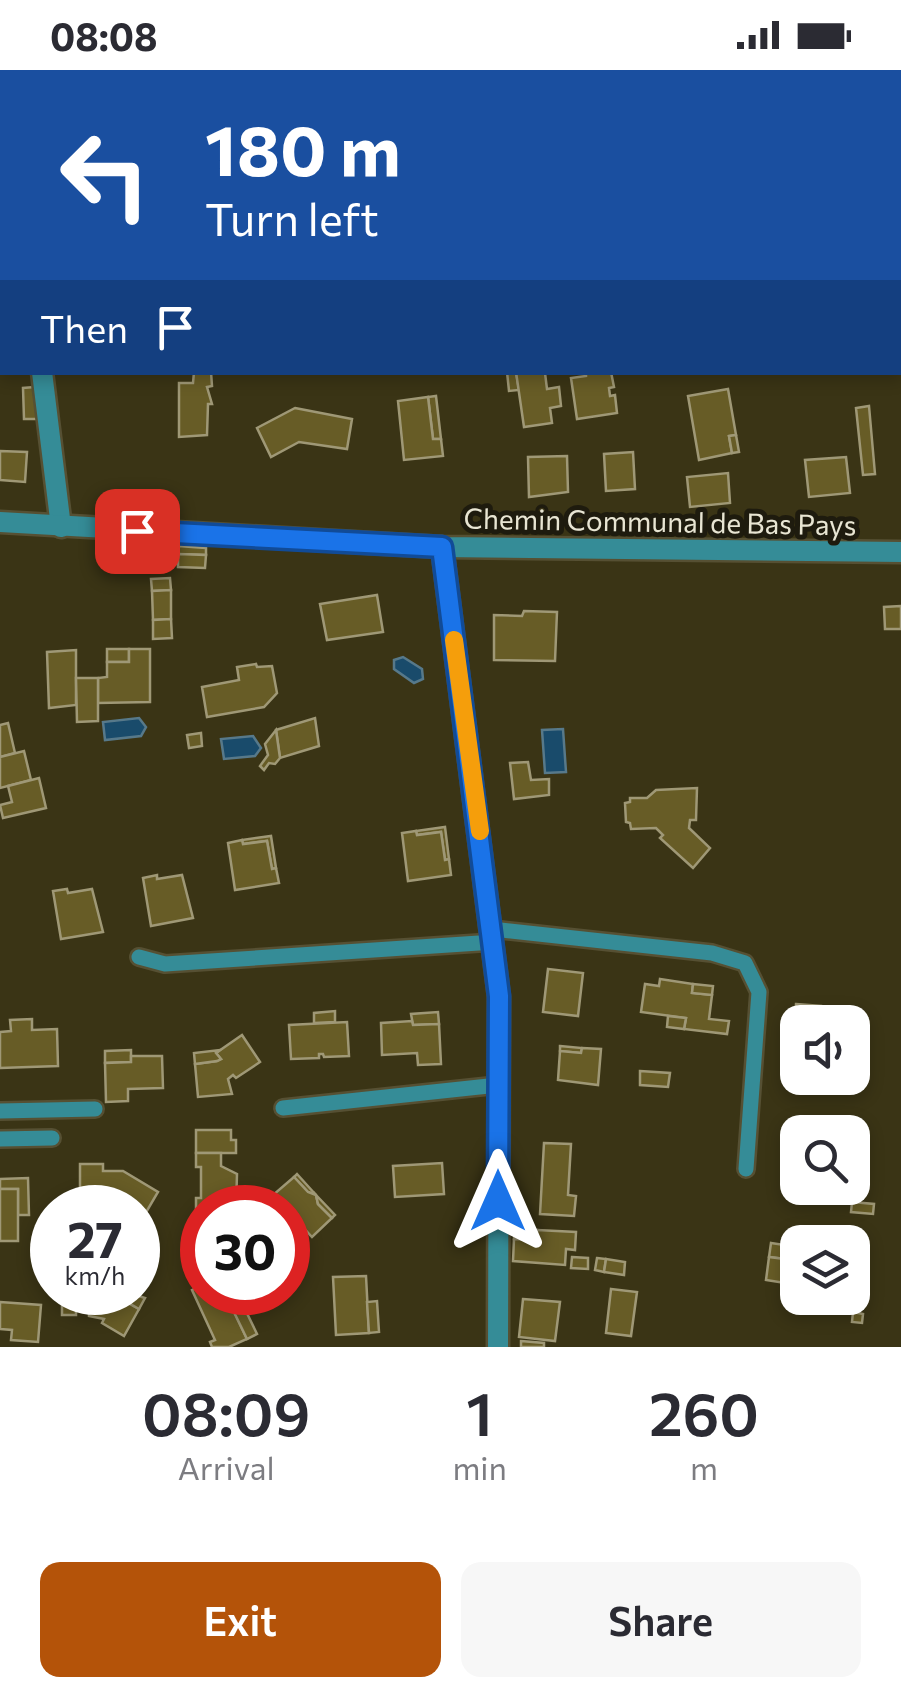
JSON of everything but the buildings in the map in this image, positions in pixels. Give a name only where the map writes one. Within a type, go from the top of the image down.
[{"type":"street","points":[[42,375],[60,527]]},
{"type":"street","name":"Chemin Communal de Bas Pays","points":[[0,522],[442,547],[901,552]]},
{"type":"street","points":[[442,547],[499,996],[498,1347]]},
{"type":"lane","points":[[139,956],[165,964],[493,936],[712,953],[745,963],[759,992],[746,1169]]},
{"type":"lane","points":[[283,1108],[498,1085]]},
{"type":"lane","points":[[0,1111],[96,1109]]},
{"type":"lane","points":[[0,1139],[52,1138]]},
{"type":"water","points":[[403,657],[422,669],[423,679],[414,683],[394,669],[394,660]]},
{"type":"water","points":[[139,718],[146,727],[141,736],[105,740],[103,722]]},
{"type":"water","points":[[563,729],[566,772],[545,773],[542,730]]},
{"type":"water","points":[[253,736],[261,748],[255,756],[224,759],[221,739]]},
{"type":"slow traffic","points":[[454,640],[480,831]]},
{"type":"route","points":[[137,531],[442,547],[499,996],[498,1201]]}]
